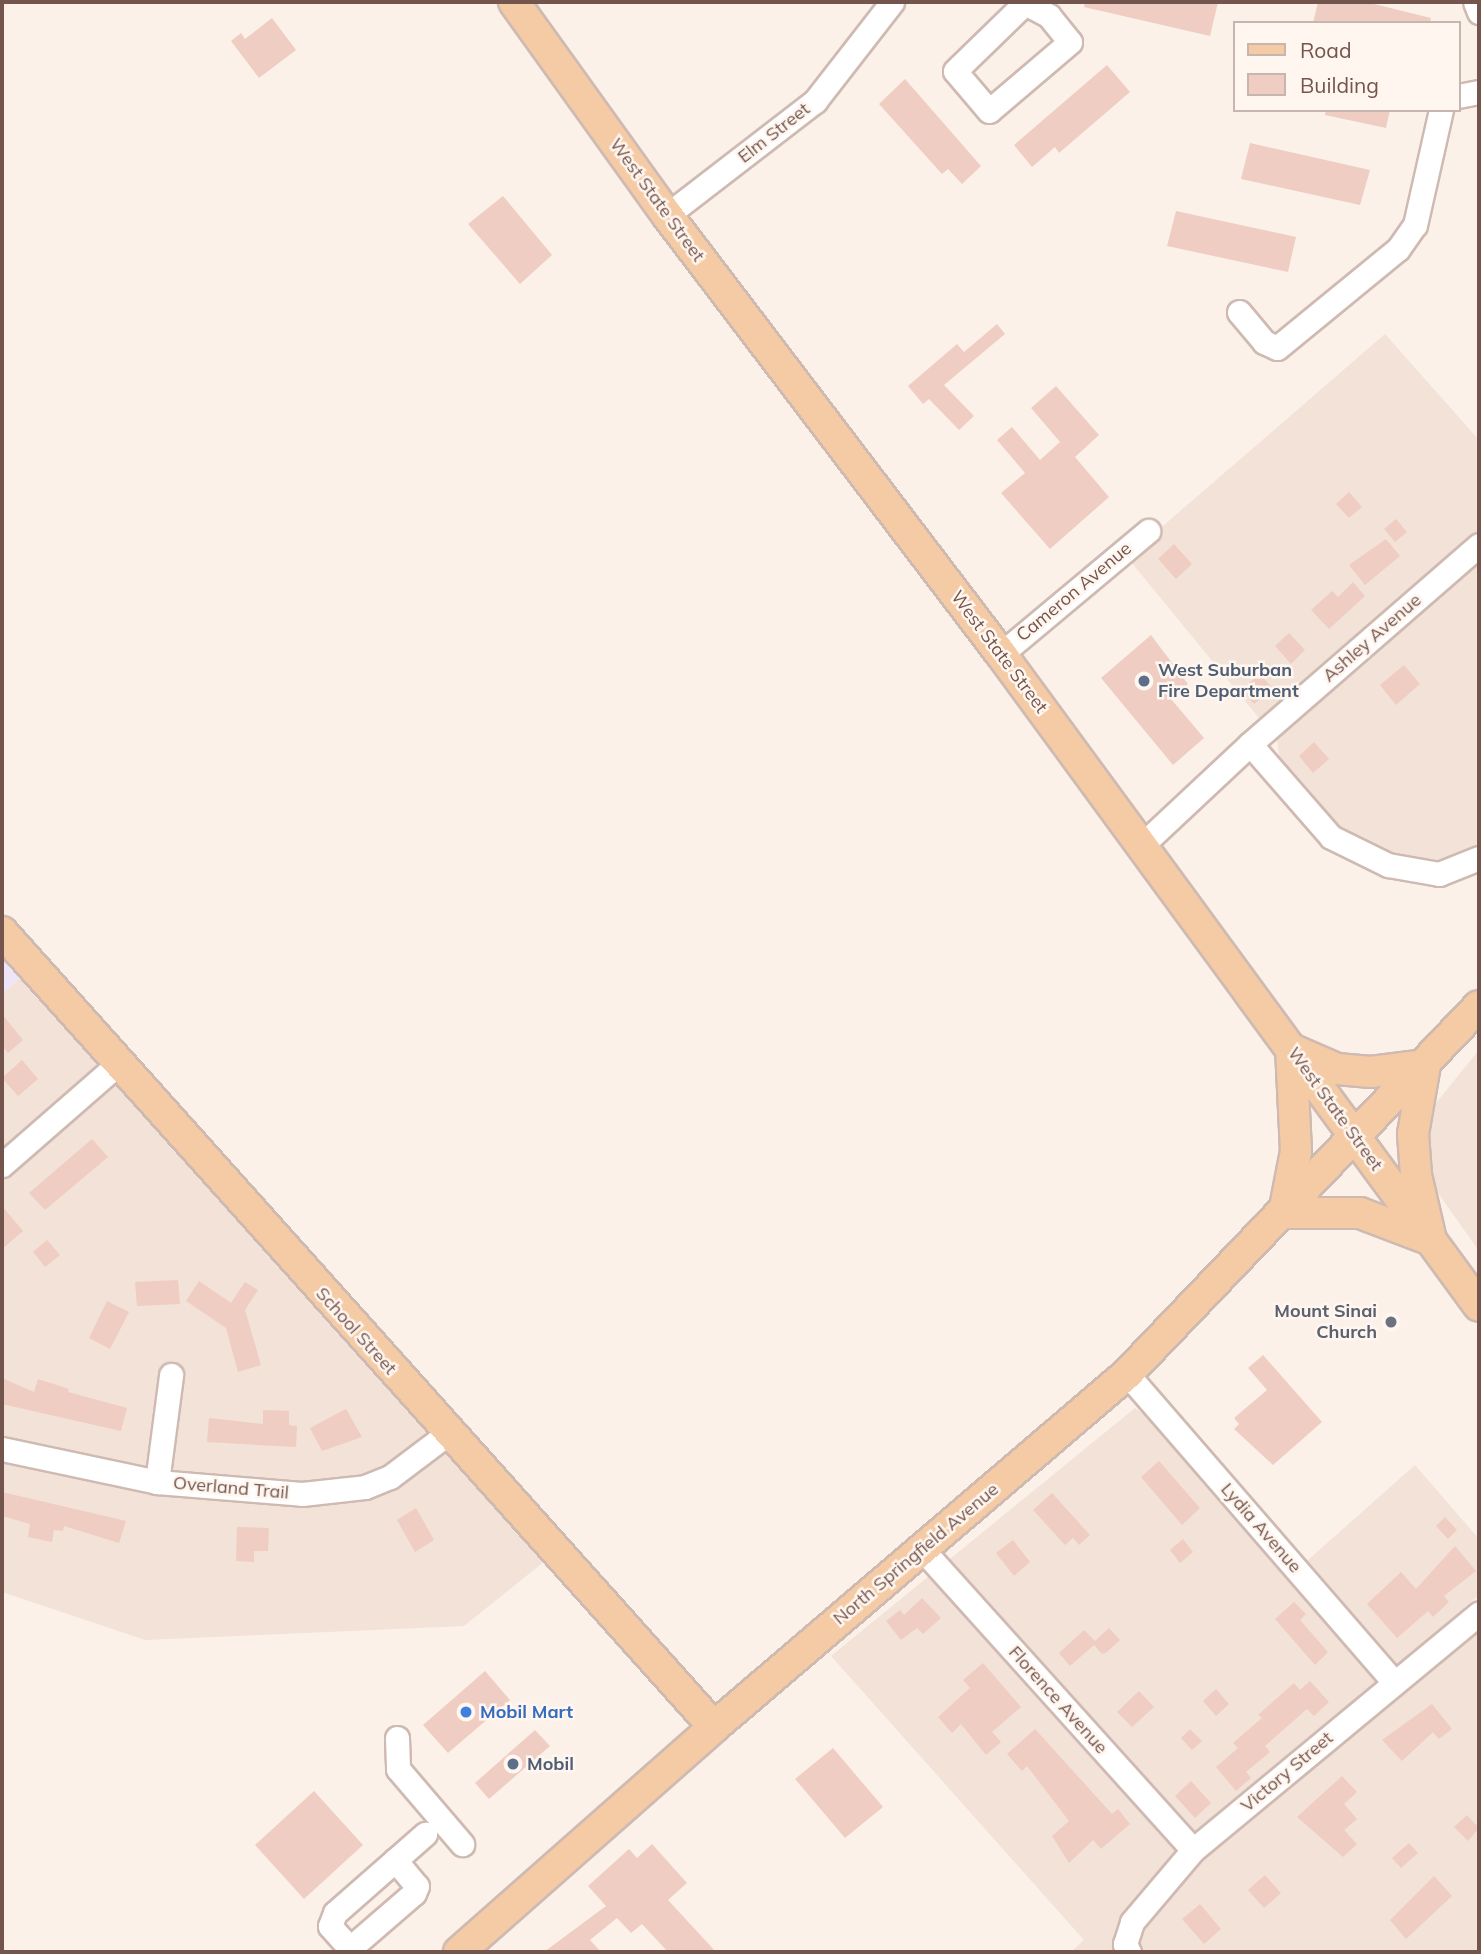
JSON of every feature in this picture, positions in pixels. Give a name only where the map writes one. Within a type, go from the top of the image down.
[{"type":"main road","name":"West State Street","points":[[514,2],[667,215],[1001,654],[1479,1306]]},
{"type":"main road","name":"School Street","points":[[2,932],[447,1434],[714,1727]]},
{"type":"main road","name":"North Springfield Avenue","points":[[475,1947],[714,1727],[1128,1374],[1357,1139],[1479,1006]]},
{"type":"main road","points":[[1292,1049],[1337,1069],[1371,1072],[1424,1065],[1413,1134],[1416,1175],[1431,1240],[1360,1213],[1284,1213],[1296,1151],[1292,1049]]},
{"type":"street","name":"Elm Street","points":[[667,215],[815,101],[892,2]]},
{"type":"street","points":[[1475,2],[1479,12]]},
{"type":"street","points":[[1026,3],[1049,16],[1070,42],[989,111],[955,71],[1026,3]]},
{"type":"street","points":[[1460,96],[1479,92]]},
{"type":"street","points":[[1238,312],[1264,342],[1277,348],[1398,249],[1415,225],[1441,112]]},
{"type":"street","name":"Cameron Avenue","points":[[1001,654],[1148,531]]},
{"type":"street","name":"Ashley Avenue","points":[[1142,845],[1250,744],[1479,545]]},
{"type":"street","points":[[1250,744],[1331,837],[1342,843],[1388,865],[1440,874],[1479,858]]},
{"type":"street","points":[[2,1165],[119,1063]]},
{"type":"street","name":"Lydia Avenue","points":[[1128,1374],[1394,1682]]},
{"type":"street","points":[[157,1482],[171,1375]]},
{"type":"street","name":"Overland Trail","points":[[2,1448],[157,1482],[302,1494],[365,1487],[390,1477],[447,1434]]},
{"type":"street","name":"Florence Avenue","points":[[922,1549],[1193,1850]]},
{"type":"street","name":"Victory Street","points":[[1129,1952],[1125,1944],[1132,1922],[1193,1850],[1479,1613]]},
{"type":"street","points":[[397,1738],[398,1769],[462,1844]]},
{"type":"street","points":[[395,1860],[425,1834]]},
{"type":"shaded area","points":[[1385,334],[1479,440],[1479,847],[1432,863],[1402,862],[1347,839],[1281,767],[1277,740],[1127,557]]},
{"type":"shaded area","points":[[2,953],[22,976],[2,994]]},
{"type":"shaded area","points":[[22,976],[545,1561],[464,1626],[145,1640],[2,1592],[2,994]]},
{"type":"shaded area","points":[[1479,1050],[1479,1251],[1426,1176],[1427,1114]]},
{"type":"shaded area","points":[[1135,1408],[1152,1420],[1290,1576],[1415,1465],[1479,1539],[1479,1595],[1463,1608],[1479,1626],[1479,1952],[1071,1952],[1084,1940],[831,1656]]},
{"type":"building","points":[[1085,2],[1218,2],[1210,36],[1084,7]]},
{"type":"building","points":[[1318,2],[1366,2],[1431,18],[1430,21],[1313,21]]},
{"type":"building","points":[[272,18],[296,50],[259,78],[231,41],[241,33],[245,39]]},
{"type":"building","points":[[1107,65],[1130,92],[1059,153],[1055,147],[1032,167],[1014,145]]},
{"type":"building","points":[[905,79],[981,166],[962,184],[948,169],[942,174],[879,104]]},
{"type":"building","points":[[1326,112],[1390,112],[1386,128],[1325,115]]},
{"type":"building","points":[[1250,143],[1370,170],[1360,205],[1241,179]]},
{"type":"building","points":[[503,196],[552,255],[520,284],[468,224]]},
{"type":"building","points":[[1176,211],[1296,237],[1288,272],[1167,246]]},
{"type":"building","points":[[997,324],[1005,334],[944,385],[974,416],[959,430],[929,399],[923,404],[908,386],[957,344],[964,352]]},
{"type":"building","points":[[1056,386],[1099,435],[1075,457],[1109,497],[1050,549],[1001,493],[1025,473],[997,440],[1012,427],[1040,460],[1060,442],[1031,408]]},
{"type":"building","points":[[1349,492],[1362,507],[1349,518],[1336,504]]},
{"type":"building","points":[[1396,519],[1407,532],[1395,542],[1384,529]]},
{"type":"building","points":[[1386,539],[1400,556],[1365,585],[1349,565]]},
{"type":"building","points":[[1174,544],[1192,564],[1176,579],[1158,559]]},
{"type":"building","points":[[1353,582],[1365,596],[1329,629],[1311,610],[1332,591],[1338,597]]},
{"type":"building","points":[[1289,633],[1305,650],[1291,664],[1275,646]]},
{"type":"building","name":"West Suburban Fire Department","points":[[1151,635],[1188,684],[1171,699],[1204,738],[1173,765],[1101,678]]},
{"type":"building","points":[[1404,665],[1420,684],[1396,705],[1380,685]]},
{"type":"building","points":[[1260,674],[1273,689],[1254,704],[1242,689]]},
{"type":"building","points":[[1314,742],[1329,759],[1313,773],[1299,756]]},
{"type":"building","points":[[2,1014],[23,1040],[8,1053],[2,1046]]},
{"type":"building","points":[[22,1060],[38,1079],[18,1096],[2,1078]]},
{"type":"building","points":[[92,1139],[108,1157],[45,1210],[29,1193]]},
{"type":"building","points":[[2,1206],[23,1231],[2,1249]]},
{"type":"building","points":[[47,1240],[60,1255],[45,1267],[33,1252]]},
{"type":"building","points":[[178,1280],[180,1304],[137,1306],[135,1282]]},
{"type":"building","points":[[199,1281],[231,1303],[245,1282],[258,1290],[245,1310],[261,1365],[238,1372],[226,1328],[186,1301]]},
{"type":"building","points":[[107,1301],[129,1312],[110,1349],[89,1338]]},
{"type":"building","points":[[1263,1355],[1322,1422],[1273,1465],[1234,1429],[1239,1424],[1234,1418],[1267,1390],[1248,1368]]},
{"type":"building","points":[[2,1378],[34,1392],[38,1379],[69,1389],[68,1392],[127,1408],[121,1431],[2,1404]]},
{"type":"building","points":[[346,1409],[362,1437],[322,1451],[310,1428]]},
{"type":"building","points":[[263,1410],[289,1411],[289,1425],[297,1426],[296,1447],[207,1442],[209,1418],[263,1424]]},
{"type":"building","points":[[1159,1461],[1200,1508],[1182,1525],[1141,1477]]},
{"type":"building","points":[[2,1492],[126,1521],[119,1543],[64,1526],[63,1531],[54,1530],[52,1542],[28,1537],[30,1524],[2,1516]]},
{"type":"building","points":[[1052,1493],[1090,1535],[1079,1545],[1073,1538],[1065,1545],[1033,1510]]},
{"type":"building","points":[[416,1508],[434,1540],[415,1552],[397,1520]]},
{"type":"building","points":[[1445,1517],[1457,1530],[1448,1539],[1436,1526]]},
{"type":"building","points":[[237,1527],[269,1528],[268,1551],[254,1551],[254,1562],[236,1561]]},
{"type":"building","points":[[1183,1539],[1193,1552],[1180,1563],[1170,1550]]},
{"type":"building","points":[[1013,1540],[1030,1562],[1014,1576],[996,1553]]},
{"type":"building","points":[[1455,1546],[1476,1571],[1444,1596],[1449,1602],[1433,1617],[1428,1611],[1397,1638],[1367,1604],[1401,1572],[1416,1589]]},
{"type":"building","points":[[922,1598],[941,1618],[923,1634],[917,1628],[901,1640],[886,1621],[900,1610],[904,1615]]},
{"type":"building","points":[[1294,1602],[1306,1614],[1300,1620],[1328,1652],[1315,1665],[1275,1619]]},
{"type":"building","points":[[1109,1628],[1120,1640],[1107,1652],[1102,1654],[1094,1645],[1070,1666],[1059,1653],[1084,1630],[1095,1641]]},
{"type":"building","points":[[983,1663],[1021,1707],[992,1732],[1001,1742],[986,1755],[961,1724],[952,1733],[938,1717],[970,1688],[963,1680]]},
{"type":"building","name":"Mobil Mart","points":[[485,1671],[510,1700],[448,1753],[423,1725]]},
{"type":"building","points":[[1310,1681],[1329,1702],[1314,1716],[1307,1709],[1265,1746],[1270,1752],[1246,1772],[1251,1778],[1236,1791],[1216,1767],[1238,1748],[1233,1743],[1262,1718],[1258,1715],[1294,1683],[1300,1690]]},
{"type":"building","points":[[1216,1689],[1229,1704],[1216,1716],[1203,1701]]},
{"type":"building","points":[[1139,1691],[1154,1707],[1132,1727],[1117,1712]]},
{"type":"building","points":[[1432,1704],[1452,1729],[1439,1739],[1433,1732],[1402,1761],[1382,1740]]},
{"type":"building","points":[[1035,1729],[1112,1814],[1118,1809],[1130,1824],[1101,1849],[1093,1840],[1069,1863],[1052,1836],[1069,1821],[1027,1766],[1022,1771],[1007,1754]]},
{"type":"building","points":[[1190,1729],[1202,1741],[1192,1750],[1181,1738]]},
{"type":"building","name":"Mobil","points":[[535,1730],[550,1746],[489,1799],[475,1783]]},
{"type":"building","points":[[833,1748],[883,1807],[845,1838],[795,1779]]},
{"type":"building","points":[[1342,1776],[1357,1792],[1344,1804],[1357,1819],[1344,1830],[1357,1844],[1343,1857],[1297,1817]]},
{"type":"building","points":[[1191,1781],[1211,1803],[1195,1818],[1175,1796]]},
{"type":"building","points":[[314,1791],[363,1845],[304,1899],[255,1845]]},
{"type":"building","points":[[1467,1815],[1479,1828],[1468,1841],[1454,1827]]},
{"type":"building","points":[[1409,1843],[1418,1853],[1401,1868],[1392,1858]]},
{"type":"building","points":[[652,1844],[687,1883],[668,1900],[716,1952],[668,1952],[642,1924],[631,1933],[617,1918],[590,1940],[601,1952],[544,1952],[606,1906],[588,1886],[629,1849],[637,1858]]},
{"type":"building","points":[[1265,1875],[1281,1893],[1264,1908],[1248,1890]]},
{"type":"building","points":[[1434,1876],[1452,1896],[1406,1939],[1390,1920]]},
{"type":"building","points":[[1200,1904],[1221,1929],[1204,1944],[1182,1919]]},
{"type":"place","name":"West Suburban Fire Department","points":[[1144,681]]},
{"type":"place","name":"Mount Sinai Church","points":[[1391,1322]]},
{"type":"place","name":"Mobil Mart","points":[[466,1712]]},
{"type":"place","name":"Mobil","points":[[513,1764]]}]
